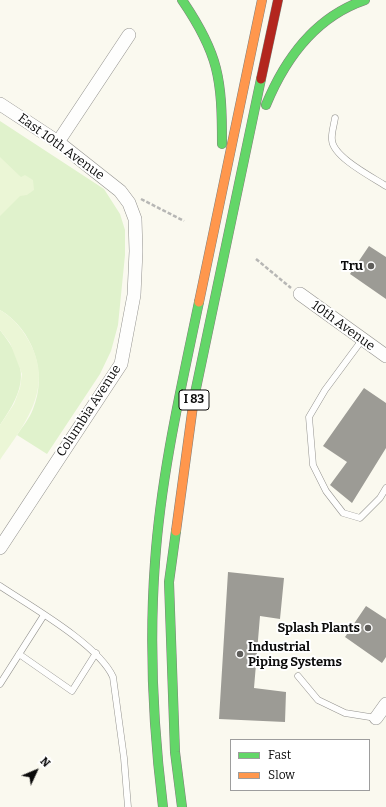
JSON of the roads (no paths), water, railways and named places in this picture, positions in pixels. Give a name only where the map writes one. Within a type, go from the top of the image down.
[{"type":"highway","points":[[182,0],[195,18],[212,52],[220,83],[222,122],[222,190]]},
{"type":"highway","name":"I 83","points":[[163,807],[154,726],[151,647],[155,561],[160,513],[173,426],[262,0]]},
{"type":"highway","name":"I 83","points":[[182,807],[175,752],[169,582],[193,405],[278,0]]},
{"type":"highway","points":[[246,155],[274,85],[289,58],[307,37],[332,17],[365,0]]},
{"type":"street","points":[[58,142],[129,35]]},
{"type":"street","name":"East 10th Avenue","points":[[0,104],[58,142],[120,191]]},
{"type":"street","name":"Columbia Avenue","points":[[0,548],[121,364],[134,296],[136,251],[135,219],[129,203],[120,191]]},
{"type":"street","name":"10th Avenue","points":[[300,294],[386,356]]},
{"type":"street","points":[[376,718],[386,704]]},
{"type":"lane","points":[[335,118],[331,140],[335,150],[342,157],[386,186]]},
{"type":"lane","points":[[362,340],[325,390],[309,417],[313,465],[326,491],[344,513],[360,518],[380,498],[386,488]]},
{"type":"lane","points":[[0,586],[78,639],[96,653],[109,669],[113,677],[124,758],[128,807]]},
{"type":"lane","points":[[0,684],[44,615]]},
{"type":"lane","points":[[19,654],[72,691],[96,653]]},
{"type":"lane","points":[[298,676],[318,700],[345,712],[376,718]]},
{"type":"place","name":"Tru","points":[[371,266]]},
{"type":"place","name":"Splash Plants","points":[[368,628]]},
{"type":"place","name":"Industrial Piping Systems","points":[[240,654]]}]
